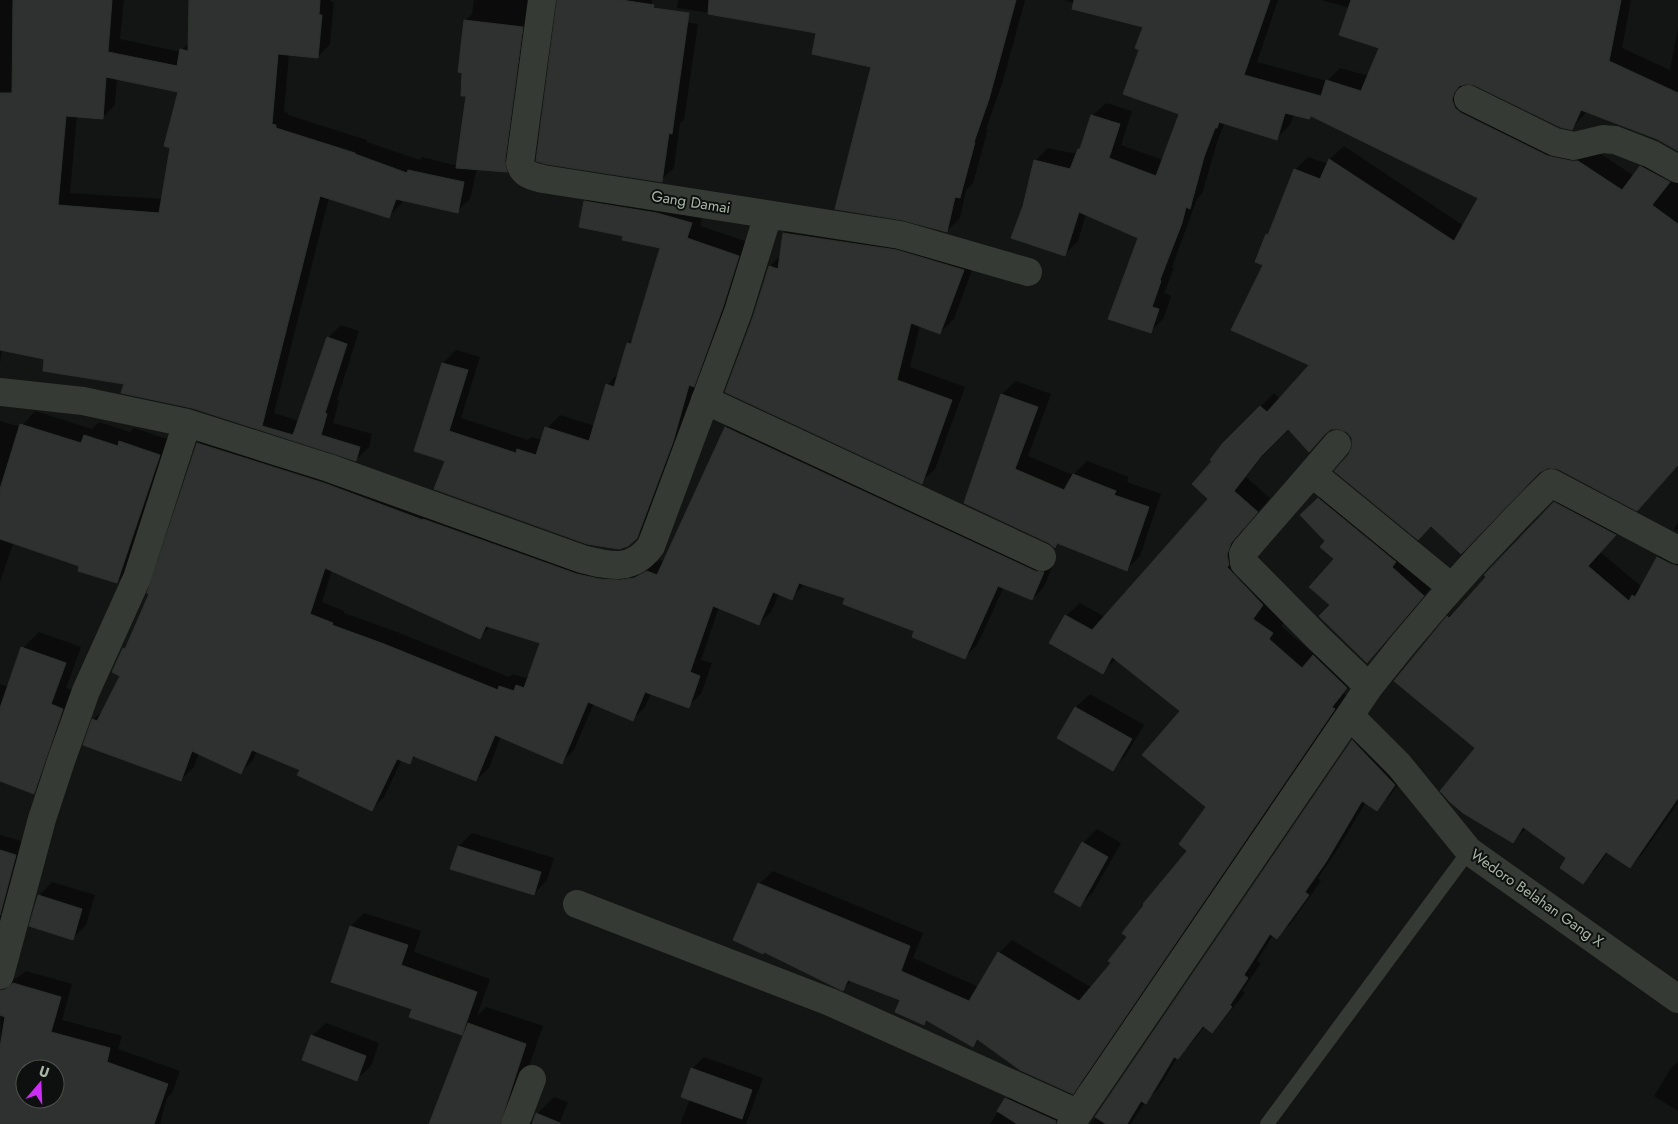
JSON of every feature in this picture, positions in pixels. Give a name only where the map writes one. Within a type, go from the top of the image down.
[{"type":"street","name":"Gang Damai","points":[[542,0],[520,163],[522,170],[527,175],[900,235],[1028,272]]},
{"type":"street","points":[[1468,100],[1555,142],[1574,146],[1603,139],[1615,140],[1651,154],[1678,169]]},
{"type":"street","points":[[0,392],[83,401],[187,423],[329,468],[582,559],[602,564],[626,564],[644,556],[651,546],[738,312],[768,215]]},
{"type":"street","points":[[705,400],[1042,557]]},
{"type":"street","points":[[0,975],[42,818],[62,758],[86,690],[137,578],[187,423]]},
{"type":"street","points":[[1337,444],[1245,550],[1243,558],[1244,563],[1316,637],[1369,687]]},
{"type":"street","points":[[1312,473],[1451,587]]},
{"type":"street","points":[[577,904],[830,1002],[1074,1119],[1369,687],[1407,638],[1451,587],[1551,483],[1678,550]]},
{"type":"street","name":"Wedoro Belahan Gang X","points":[[1350,716],[1399,765],[1469,851],[1678,999]]},
{"type":"street","points":[[515,1124],[532,1079]]},
{"type":"lane","points":[[1267,1124],[1469,851]]},
{"type":"building","points":[[13,0],[112,0],[108,52],[177,66],[180,49],[188,51],[189,0],[320,0],[319,15],[322,15],[318,58],[278,54],[272,124],[276,125],[276,128],[355,153],[407,173],[408,170],[464,182],[458,213],[396,199],[389,218],[320,196],[262,426],[293,435],[327,337],[347,344],[325,413],[327,414],[321,435],[360,447],[356,461],[192,408],[121,393],[124,384],[43,371],[44,359],[0,350],[0,93],[12,93]],"holes":[[[106,77],[178,92],[164,146],[170,148],[159,213],[58,205],[66,116],[103,119]]]},
{"type":"building","points":[[557,0],[622,0],[654,5],[653,8],[689,13],[672,134],[669,133],[662,182],[536,161]]},
{"type":"building","points":[[709,0],[1016,0],[989,99],[974,142],[960,198],[955,197],[947,232],[902,220],[835,209],[871,67],[812,54],[816,33],[708,14]]},
{"type":"building","points":[[1074,0],[1270,0],[1244,75],[1321,96],[1326,80],[1361,91],[1379,48],[1339,35],[1351,0],[1621,0],[1609,61],[1678,93],[1678,151],[1657,139],[1581,110],[1572,130],[1560,127],[1474,85],[1459,86],[1452,100],[1455,108],[1461,113],[1548,156],[1578,161],[1622,190],[1640,166],[1670,182],[1652,205],[1678,224],[1678,465],[1637,511],[1558,469],[1548,468],[1540,472],[1461,554],[1431,526],[1418,540],[1334,471],[1349,454],[1352,447],[1352,438],[1347,432],[1331,429],[1309,452],[1288,429],[1262,455],[1234,491],[1258,512],[1231,543],[1227,555],[1229,565],[1227,567],[1263,605],[1253,619],[1273,633],[1269,639],[1302,668],[1313,655],[1347,688],[1332,707],[1335,709],[1073,1094],[1020,1070],[977,1039],[973,1047],[926,1020],[924,1025],[895,1012],[900,1000],[848,980],[843,991],[764,952],[763,954],[733,940],[758,883],[910,946],[901,971],[969,1001],[998,952],[1079,1001],[1111,963],[1108,961],[1127,937],[1122,933],[1143,904],[1187,851],[1179,844],[1206,807],[1142,755],[1180,711],[1112,657],[1103,674],[1049,643],[1065,615],[1092,630],[1208,499],[1192,484],[1212,461],[1210,460],[1222,444],[1260,406],[1267,412],[1309,365],[1231,330],[1263,265],[1255,262],[1266,234],[1268,235],[1294,169],[1320,179],[1329,159],[1454,241],[1478,198],[1311,116],[1309,119],[1285,113],[1277,140],[1219,122],[1204,157],[1190,209],[1186,207],[1182,223],[1160,280],[1152,307],[1159,309],[1151,333],[1108,319],[1138,238],[1079,212],[1065,256],[1011,238],[1023,206],[1034,160],[1070,169],[1078,149],[1080,149],[1091,115],[1120,124],[1109,158],[1156,176],[1179,114],[1123,94],[1139,50],[1135,48],[1143,27],[1072,9]]},
{"type":"building","points":[[464,20],[523,27],[505,161],[507,172],[456,168],[466,96],[461,96],[462,73],[458,72]]},
{"type":"building","points":[[584,201],[657,213],[692,223],[687,238],[739,256],[694,387],[689,385],[673,442],[637,538],[628,546],[619,549],[587,544],[434,489],[445,461],[414,451],[442,363],[468,370],[449,431],[516,453],[517,449],[536,455],[545,427],[589,441],[606,384],[614,387],[627,343],[631,344],[660,248],[622,240],[623,236],[579,227]]},
{"type":"building","points":[[783,233],[897,250],[964,270],[940,334],[911,323],[897,380],[952,400],[922,484],[725,392],[753,317],[769,266],[778,269]]},
{"type":"building","points":[[1001,394],[1038,407],[1015,469],[1064,490],[1073,474],[1116,491],[1114,495],[1149,507],[1127,571],[1057,543],[1055,548],[1049,543],[964,503]]},
{"type":"building","points":[[20,424],[81,443],[84,435],[118,446],[119,441],[160,455],[117,583],[78,571],[79,566],[0,539],[0,489]]},
{"type":"building","points":[[725,427],[1035,571],[1044,572],[1032,600],[998,586],[965,659],[912,637],[914,631],[843,604],[845,598],[799,583],[792,600],[773,592],[759,625],[713,606],[690,672],[700,676],[689,708],[645,692],[633,721],[588,702],[562,764],[495,735],[476,781],[413,756],[410,764],[397,759],[372,811],[297,775],[300,770],[252,750],[241,774],[192,751],[181,781],[83,745],[92,719],[97,721],[120,676],[112,672],[123,648],[125,649],[149,594],[147,593],[197,443],[324,483],[577,574],[600,579],[620,580],[634,578],[647,571],[657,575]],"holes":[[[325,568],[480,639],[486,626],[540,643],[524,688],[516,685],[514,691],[499,686],[498,690],[332,625],[333,623],[310,614]]]},
{"type":"building","points":[[1318,498],[1396,562],[1392,567],[1424,596],[1367,663],[1319,616],[1330,605],[1309,587],[1334,559],[1320,547],[1325,541],[1300,515]]},
{"type":"building","points":[[1554,502],[1616,535],[1588,566],[1629,601],[1632,595],[1635,597],[1657,557],[1678,566],[1678,798],[1630,868],[1606,852],[1583,884],[1560,868],[1566,858],[1523,827],[1513,843],[1463,813],[1450,802],[1440,791],[1475,748],[1394,681],[1447,616],[1449,618],[1486,577],[1484,575]]},
{"type":"building","points":[[21,647],[66,663],[51,704],[63,709],[34,794],[0,781],[0,708]]},
{"type":"building","points":[[1075,707],[1132,739],[1113,771],[1057,738]]},
{"type":"building","points":[[1352,740],[1395,785],[1377,811],[1362,801],[1326,862],[1305,892],[1309,895],[1277,939],[1270,934],[1244,975],[1248,978],[1230,1005],[1232,1007],[1212,1033],[1203,1026],[1178,1059],[1174,1057],[1146,1104],[1141,1101],[1127,1124],[1106,1124],[1095,1117]]},
{"type":"building","points":[[1082,842],[1108,857],[1080,907],[1054,892]]},
{"type":"building","points":[[458,846],[541,872],[534,895],[450,869]]},
{"type":"building","points":[[0,850],[16,855],[0,915]]},
{"type":"building","points":[[38,895],[82,909],[73,940],[29,926]]},
{"type":"building","points":[[350,926],[408,945],[401,965],[477,992],[462,1035],[409,1017],[412,1009],[331,982]]},
{"type":"building","points":[[13,983],[61,997],[51,1032],[110,1048],[107,1062],[168,1084],[154,1124],[0,1124],[0,1047],[5,1017],[0,1015],[0,990],[4,990]]},
{"type":"building","points":[[468,1023],[526,1044],[500,1124],[429,1124]]},
{"type":"building","points":[[311,1035],[366,1056],[357,1081],[302,1060]]},
{"type":"building","points":[[691,1068],[752,1090],[742,1119],[681,1097]]},
{"type":"building","points":[[1005,1098],[1056,1121],[1056,1124],[1017,1124],[997,1111]]},
{"type":"building","points":[[536,1113],[560,1123],[560,1124],[532,1124]]}]
